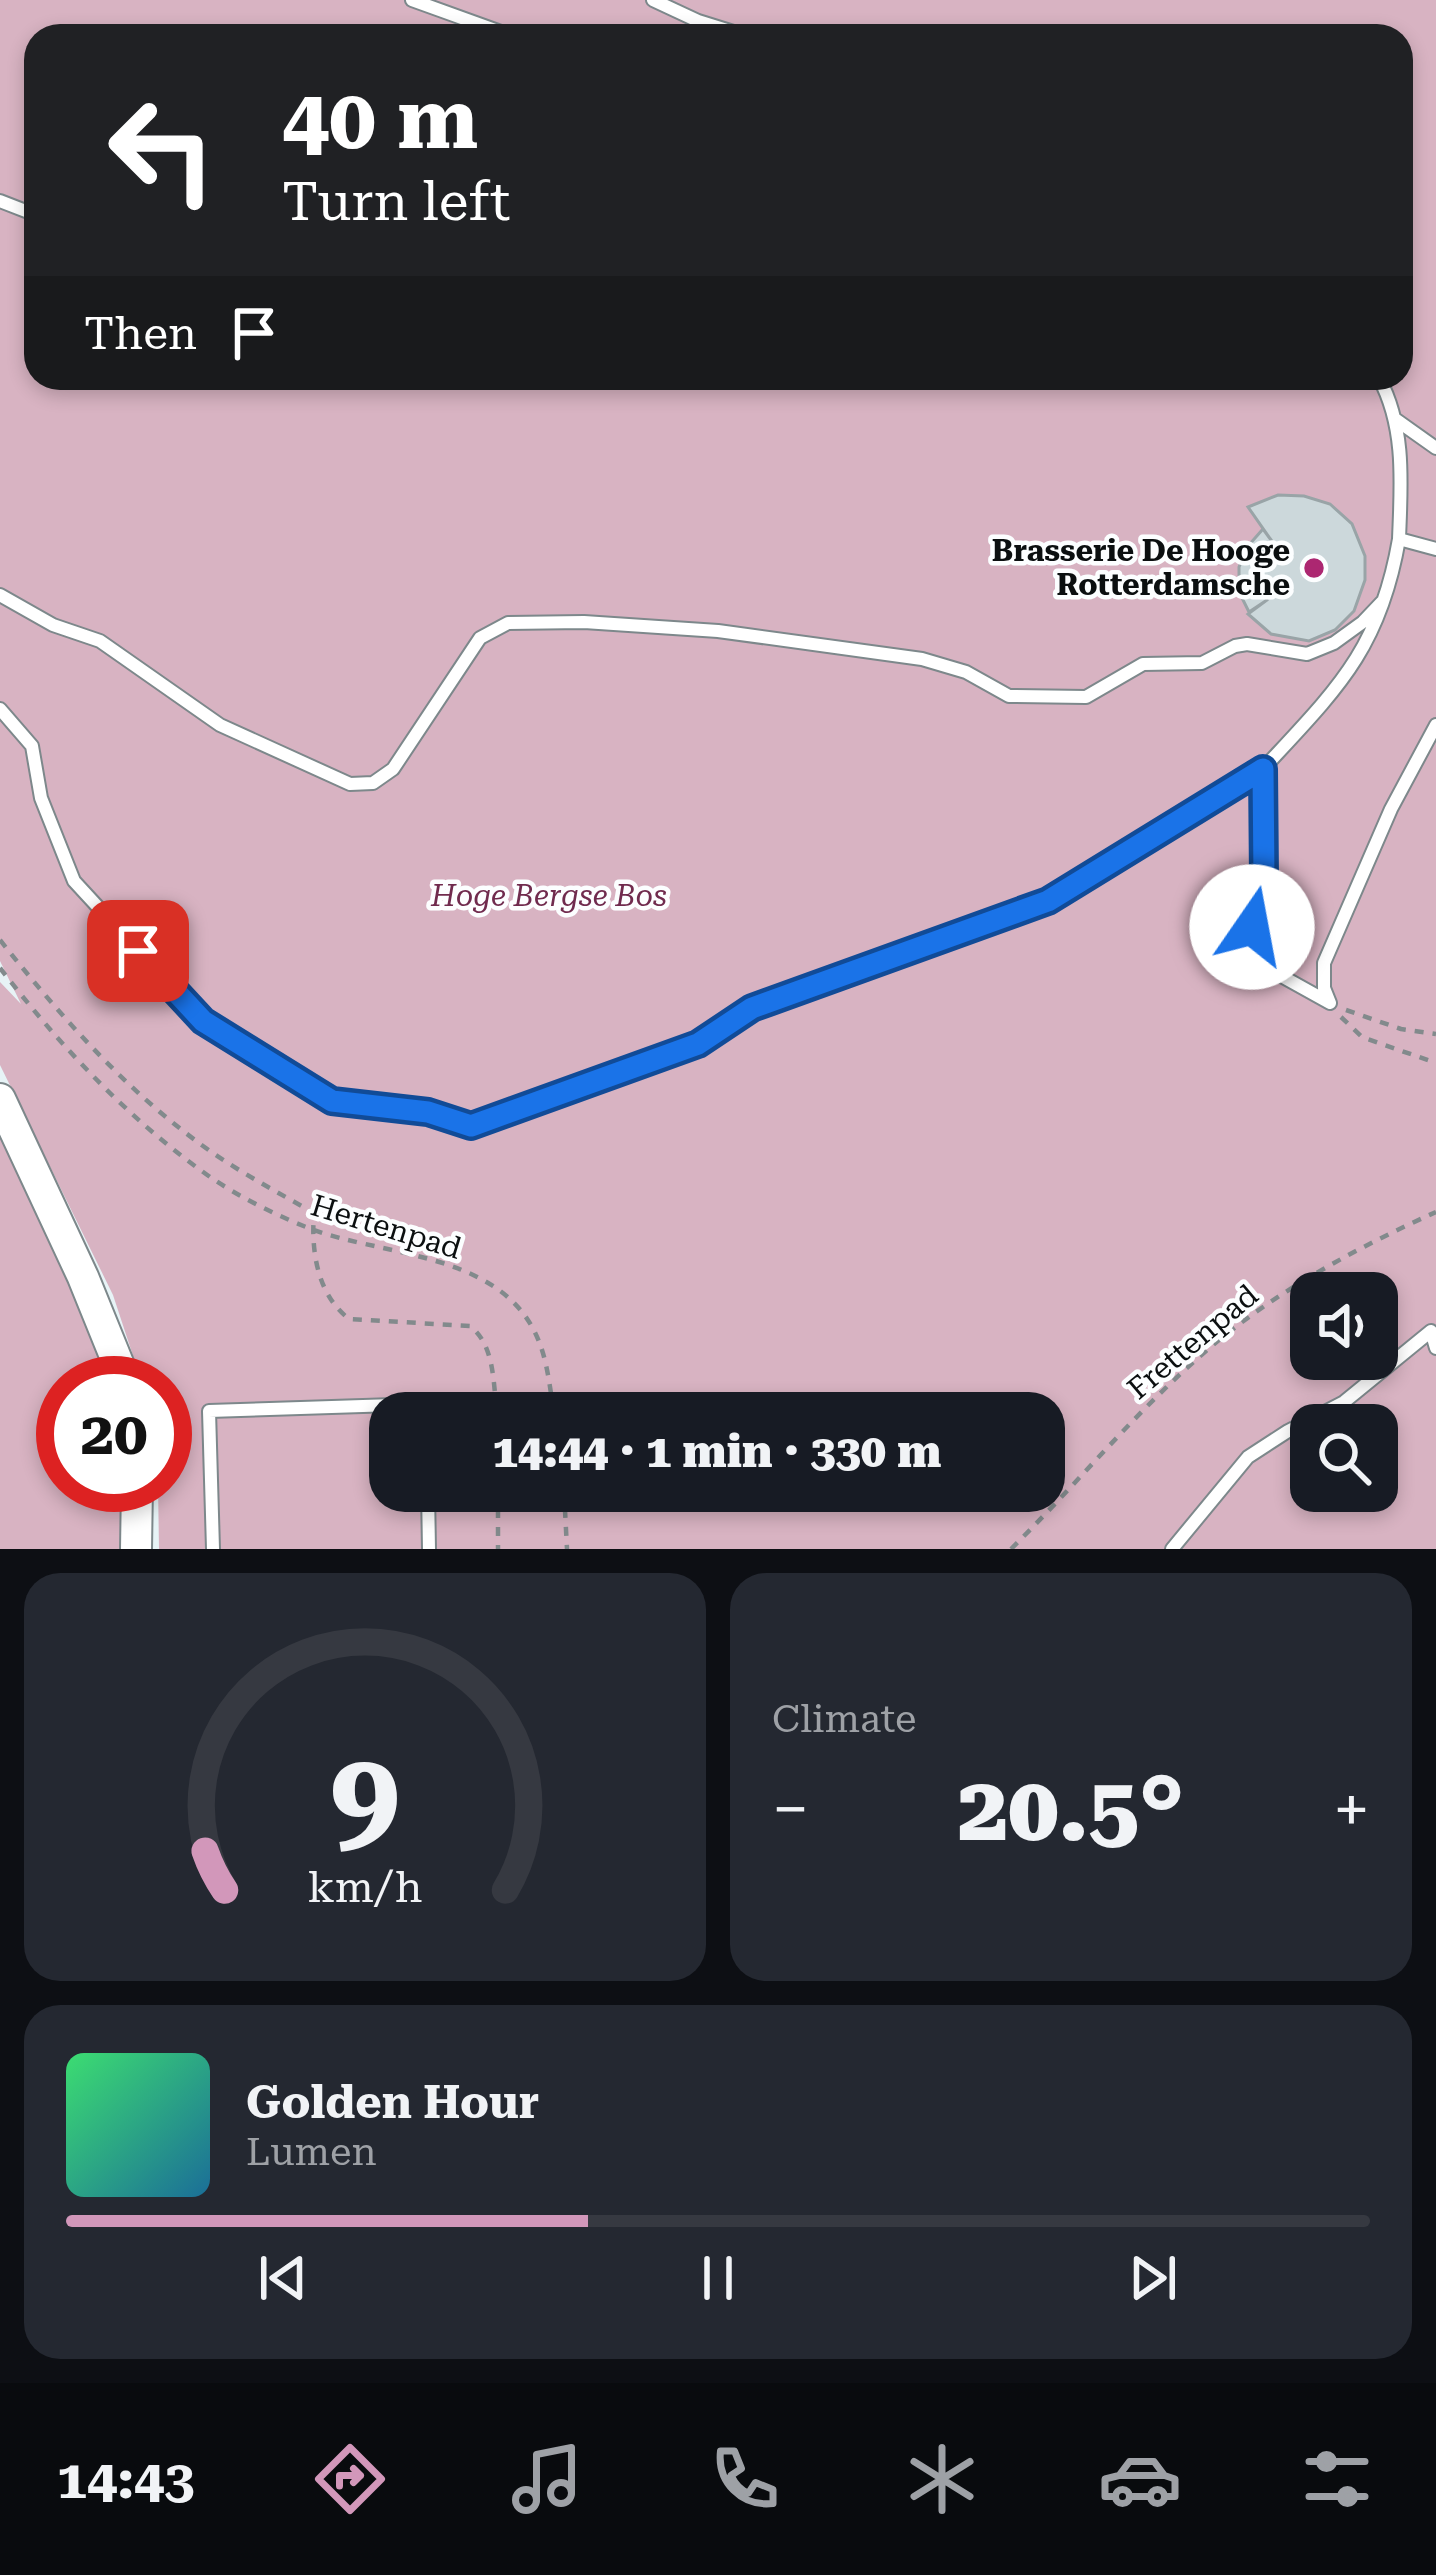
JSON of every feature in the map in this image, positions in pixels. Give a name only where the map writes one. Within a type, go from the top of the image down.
[{"type":"street","points":[[0,1099],[115,1356]]},
{"type":"street","points":[[136,1549],[137,1512]]},
{"type":"lane","points":[[412,0],[446,5],[486,24]]},
{"type":"lane","points":[[653,0],[708,24]]},
{"type":"lane","points":[[0,709],[32,746],[41,798],[74,880],[203,1021],[332,1101],[428,1112],[471,1126],[698,1044],[752,1008],[1048,901],[1263,769],[1349,674],[1371,635],[1382,602],[1399,539],[1401,452],[1383,390]]},
{"type":"lane","points":[[1394,419],[1436,448]]},
{"type":"lane","points":[[1399,539],[1436,549]]},
{"type":"lane","points":[[0,595],[53,625],[100,641],[220,725],[350,784],[373,783],[393,769],[480,638],[508,623],[584,622],[718,631],[922,659],[966,672],[1009,695],[1086,697],[1143,664],[1202,663],[1235,646],[1307,654],[1363,622],[1382,602]]},
{"type":"lane","points":[[1330,1004],[1324,988],[1324,963],[1391,809],[1436,725]]},
{"type":"lane","points":[[1263,769],[1264,879],[1252,927],[1276,974],[1330,1004]]},
{"type":"lane","points":[[1172,1549],[1248,1457],[1344,1402],[1431,1331],[1436,1348]]},
{"type":"lane","points":[[213,1549],[209,1411],[369,1406]]},
{"type":"lane","points":[[429,1512],[430,1549]]},
{"type":"path","points":[[0,940],[52,1006],[112,1068],[208,1150],[314,1213],[311,1251],[334,1307],[350,1319],[470,1326],[488,1348],[494,1392]]},
{"type":"path","name":"Hertenpad","points":[[0,968],[86,1071],[215,1180],[313,1229],[460,1270],[498,1290],[530,1322],[547,1365],[551,1392]]},
{"type":"path","points":[[1330,1004],[1384,1024],[1436,1034]]},
{"type":"path","points":[[1330,1004],[1362,1037],[1436,1063]]},
{"type":"path","name":"Frettenpad","points":[[1011,1549],[1131,1420],[1209,1348],[1292,1288],[1379,1238],[1436,1212]]},
{"type":"path","points":[[498,1512],[498,1549]]},
{"type":"path","points":[[564,1512],[567,1549]]},
{"type":"green space","name":"Hoge Bergse Bos","points":[[0,0],[1436,0],[1436,1549],[159,1549],[158,1512],[192,1512],[192,1356],[133,1356],[113,1295],[0,1065],[0,982],[21,1004],[0,961]]},
{"type":"green space","points":[[0,1133],[67,1268],[101,1356],[36,1356],[36,1512],[125,1512],[126,1549],[0,1549]]},
{"type":"building","name":"Brasserie De Hooge Rotterdamsche","points":[[1278,495],[1330,504],[1352,524],[1365,556],[1365,580],[1354,611],[1335,630],[1309,641],[1271,634],[1248,614],[1267,600],[1261,572],[1276,547],[1248,507]]},
{"type":"building","points":[[1263,529],[1276,547],[1262,570],[1267,600],[1249,612],[1239,592],[1239,567],[1248,546]]},
{"type":"place","name":"Brasserie De Hooge Rotterdamsche","points":[[1314,568]]},
{"type":"route","points":[[138,951],[203,1021],[332,1101],[428,1112],[471,1126],[698,1044],[752,1008],[1048,901],[1263,769],[1264,879],[1252,927]]}]
